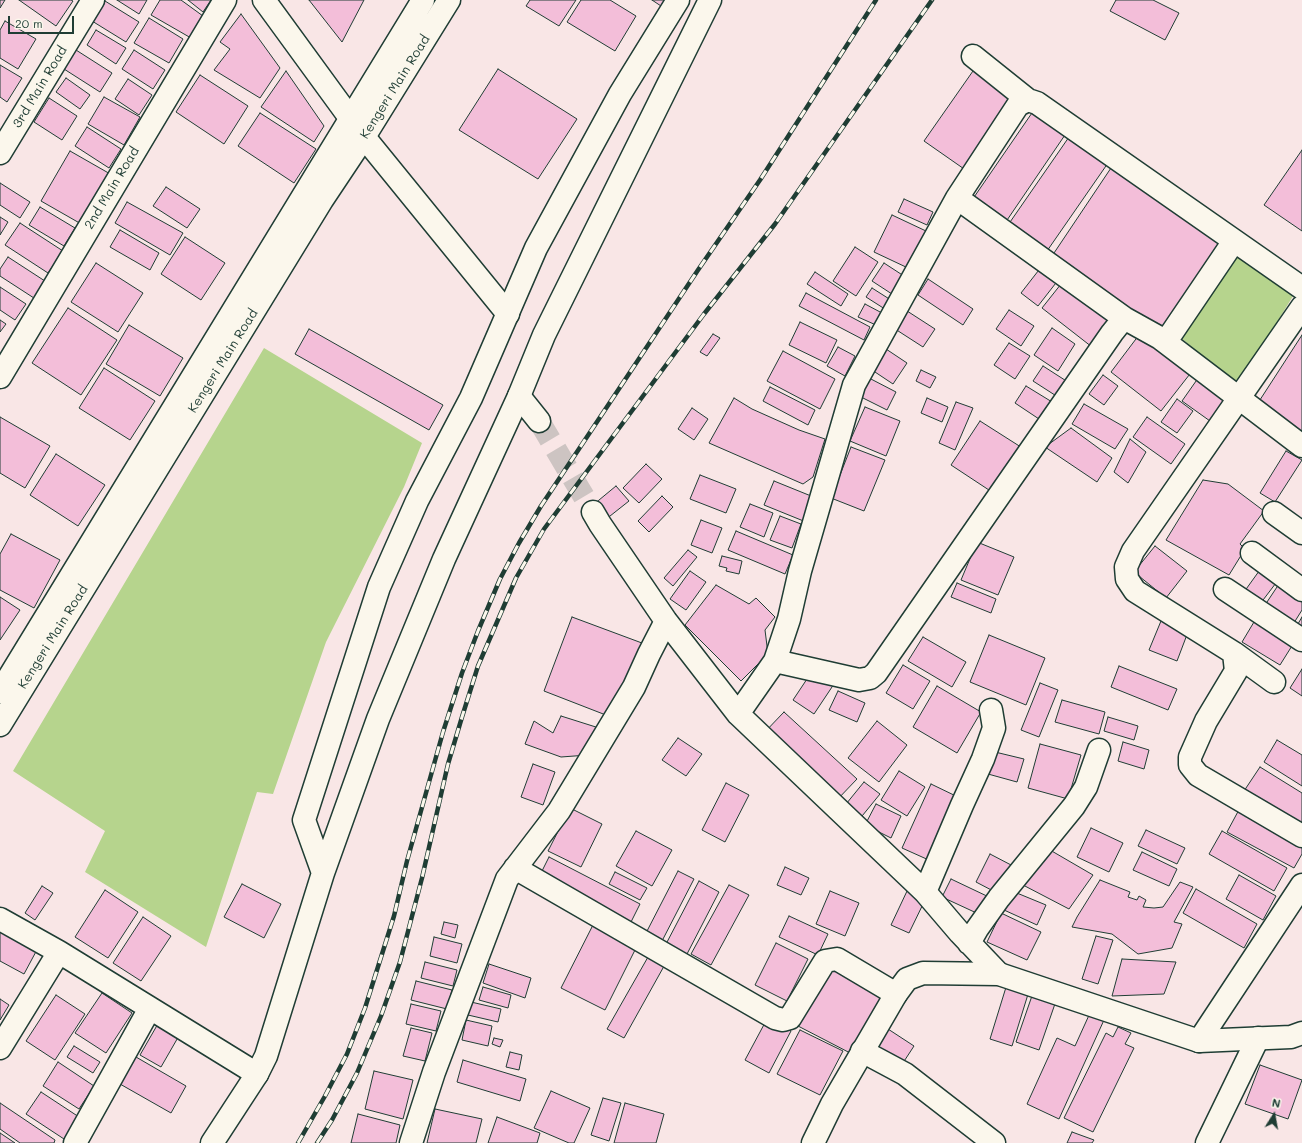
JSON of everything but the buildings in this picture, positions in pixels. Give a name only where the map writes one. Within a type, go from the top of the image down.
[{"type":"street","name":"3rd Main Road","points":[[0,153],[93,0]]},
{"type":"street","name":"2nd Main Road","points":[[0,377],[225,0]]},
{"type":"street","points":[[264,0],[364,137],[508,314]]},
{"type":"street","name":"Kengeri Main Road","points":[[0,692],[423,0]]},
{"type":"street","name":"Kengeri Main Road","points":[[0,724],[322,200],[364,137],[449,0]]},
{"type":"street","points":[[323,872],[304,820],[379,587],[418,501],[471,398],[536,248],[620,94],[678,0]]},
{"type":"street","points":[[212,1143],[257,1074],[266,1056],[323,872],[378,719],[444,559],[519,396],[544,335],[710,0]]},
{"type":"street","points":[[973,56],[1028,100],[1037,103],[1302,288]]},
{"type":"street","points":[[738,714],[775,661],[789,619],[800,571],[854,385],[957,198],[1018,106],[1028,100]]},
{"type":"street","points":[[957,198],[1124,318],[1160,338],[1302,446]]},
{"type":"street","points":[[1160,338],[1169,337],[1234,241]]},
{"type":"street","points":[[1274,682],[1234,654],[1135,592],[1127,578],[1126,567],[1133,551],[1302,307]]},
{"type":"street","points":[[775,661],[859,680],[870,678],[876,673],[1124,318]]},
{"type":"street","points":[[519,396],[539,421]]},
{"type":"street","points":[[593,512],[666,621],[738,714],[925,892],[969,943],[999,974]]},
{"type":"street","points":[[1274,513],[1302,533]]},
{"type":"street","points":[[1252,553],[1302,590]]},
{"type":"street","points":[[1225,589],[1302,640]]},
{"type":"street","points":[[411,1143],[434,1072],[507,879],[559,811],[634,687],[666,621]]},
{"type":"street","points":[[1234,654],[1236,671],[1206,721],[1190,757],[1190,765],[1198,775],[1302,836]]},
{"type":"street","points":[[925,892],[983,759],[994,728],[991,710]]},
{"type":"street","points":[[969,943],[999,898],[1074,806],[1086,787],[1099,750]]},
{"type":"street","points":[[516,868],[775,1018],[783,1020],[790,1018],[826,961],[837,960],[896,994]]},
{"type":"street","points":[[1199,1041],[1302,885]]},
{"type":"street","points":[[0,919],[59,952],[257,1074]]},
{"type":"street","points":[[0,1048],[59,952]]},
{"type":"street","points":[[813,1143],[832,1104],[862,1050],[896,994],[907,979],[923,973],[999,974],[1199,1041],[1291,1037],[1302,1033]]},
{"type":"street","points":[[75,1143],[150,1008]]},
{"type":"street","points":[[1207,1143],[1258,1038]]},
{"type":"street","points":[[862,1050],[905,1074],[994,1143]]},
{"type":"green space","points":[[1237,257],[1293,296],[1238,386],[1181,338]]},
{"type":"green space","points":[[264,348],[422,443],[404,487],[326,642],[273,794],[257,792],[206,947],[85,872],[105,831],[13,771]]},
{"type":"tunnel","points":[[539,421],[593,512]]},
{"type":"railway","points":[[298,1143],[347,1054],[365,1008],[394,916],[407,861],[443,732],[462,673],[500,579],[541,506],[698,270],[760,180],[876,0]]},
{"type":"railway","points":[[317,1143],[332,1120],[357,1073],[381,1016],[400,962],[422,878],[448,764],[462,717],[478,666],[516,578],[544,529],[704,314],[775,224],[932,0]]}]
